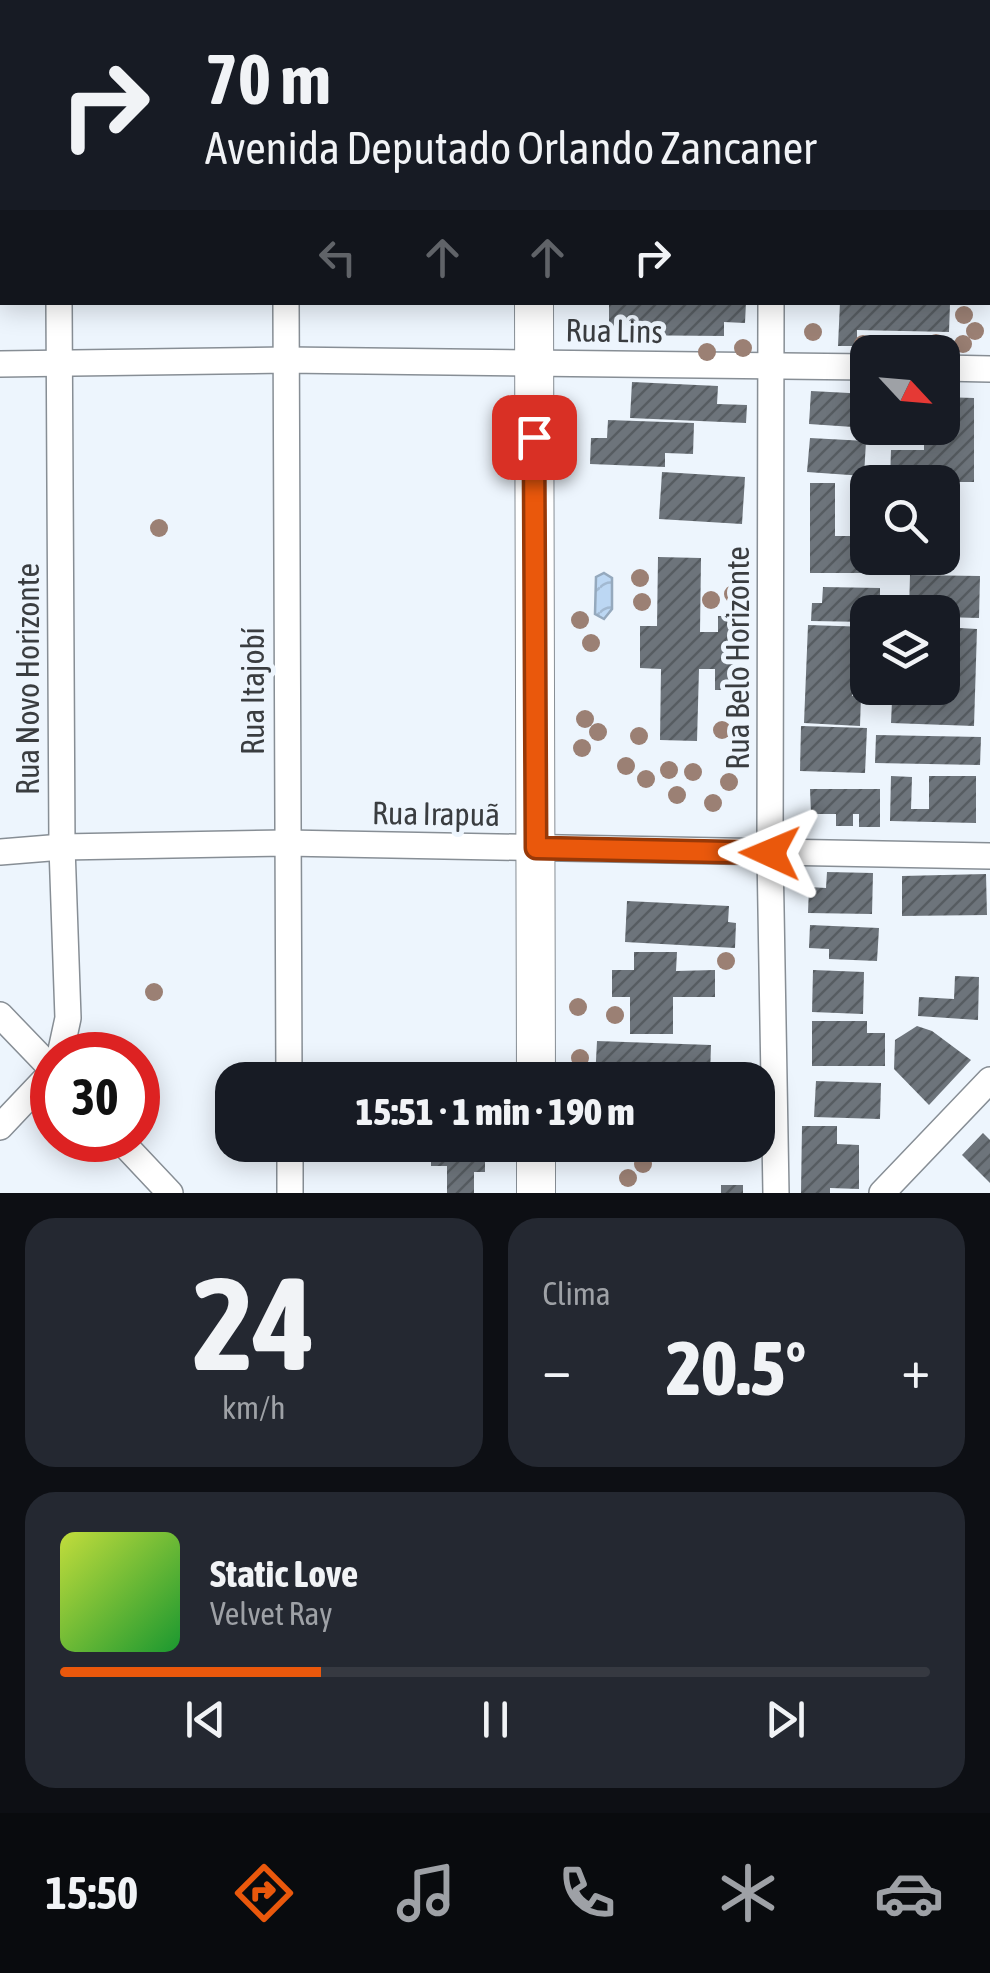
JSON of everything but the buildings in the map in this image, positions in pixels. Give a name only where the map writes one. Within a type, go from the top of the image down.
[{"type":"street","name":"Rua Novo Horizonte","points":[[59,305],[62,847],[68,1018],[65,1032]]},
{"type":"street","name":"Rua Itajobí","points":[[286,305],[289,1062]]},
{"type":"street","points":[[534,305],[536,1062]]},
{"type":"street","name":"Rua Belo Horizonte","points":[[771,305],[770,853],[776,1193]]},
{"type":"street","name":"Rua Lins","points":[[0,364],[286,360],[850,367]]},
{"type":"street","points":[[960,368],[990,369]]},
{"type":"street","name":"Rua Irapuã","points":[[0,852],[62,847],[286,843],[990,856]]},
{"type":"street","points":[[0,1015],[30,1047]]},
{"type":"street","points":[[882,1193],[990,1080]]},
{"type":"street","points":[[0,1128],[30,1095]]},
{"type":"street","points":[[141,1162],[170,1193]]},
{"type":"street","points":[[290,1162],[290,1193]]},
{"type":"street","points":[[536,1162],[536,1193]]},
{"type":"water","points":[[604,573],[612,578],[612,609],[604,619],[595,614],[596,577]]},
{"type":"route","points":[[534,437],[536,848],[770,853]]}]
